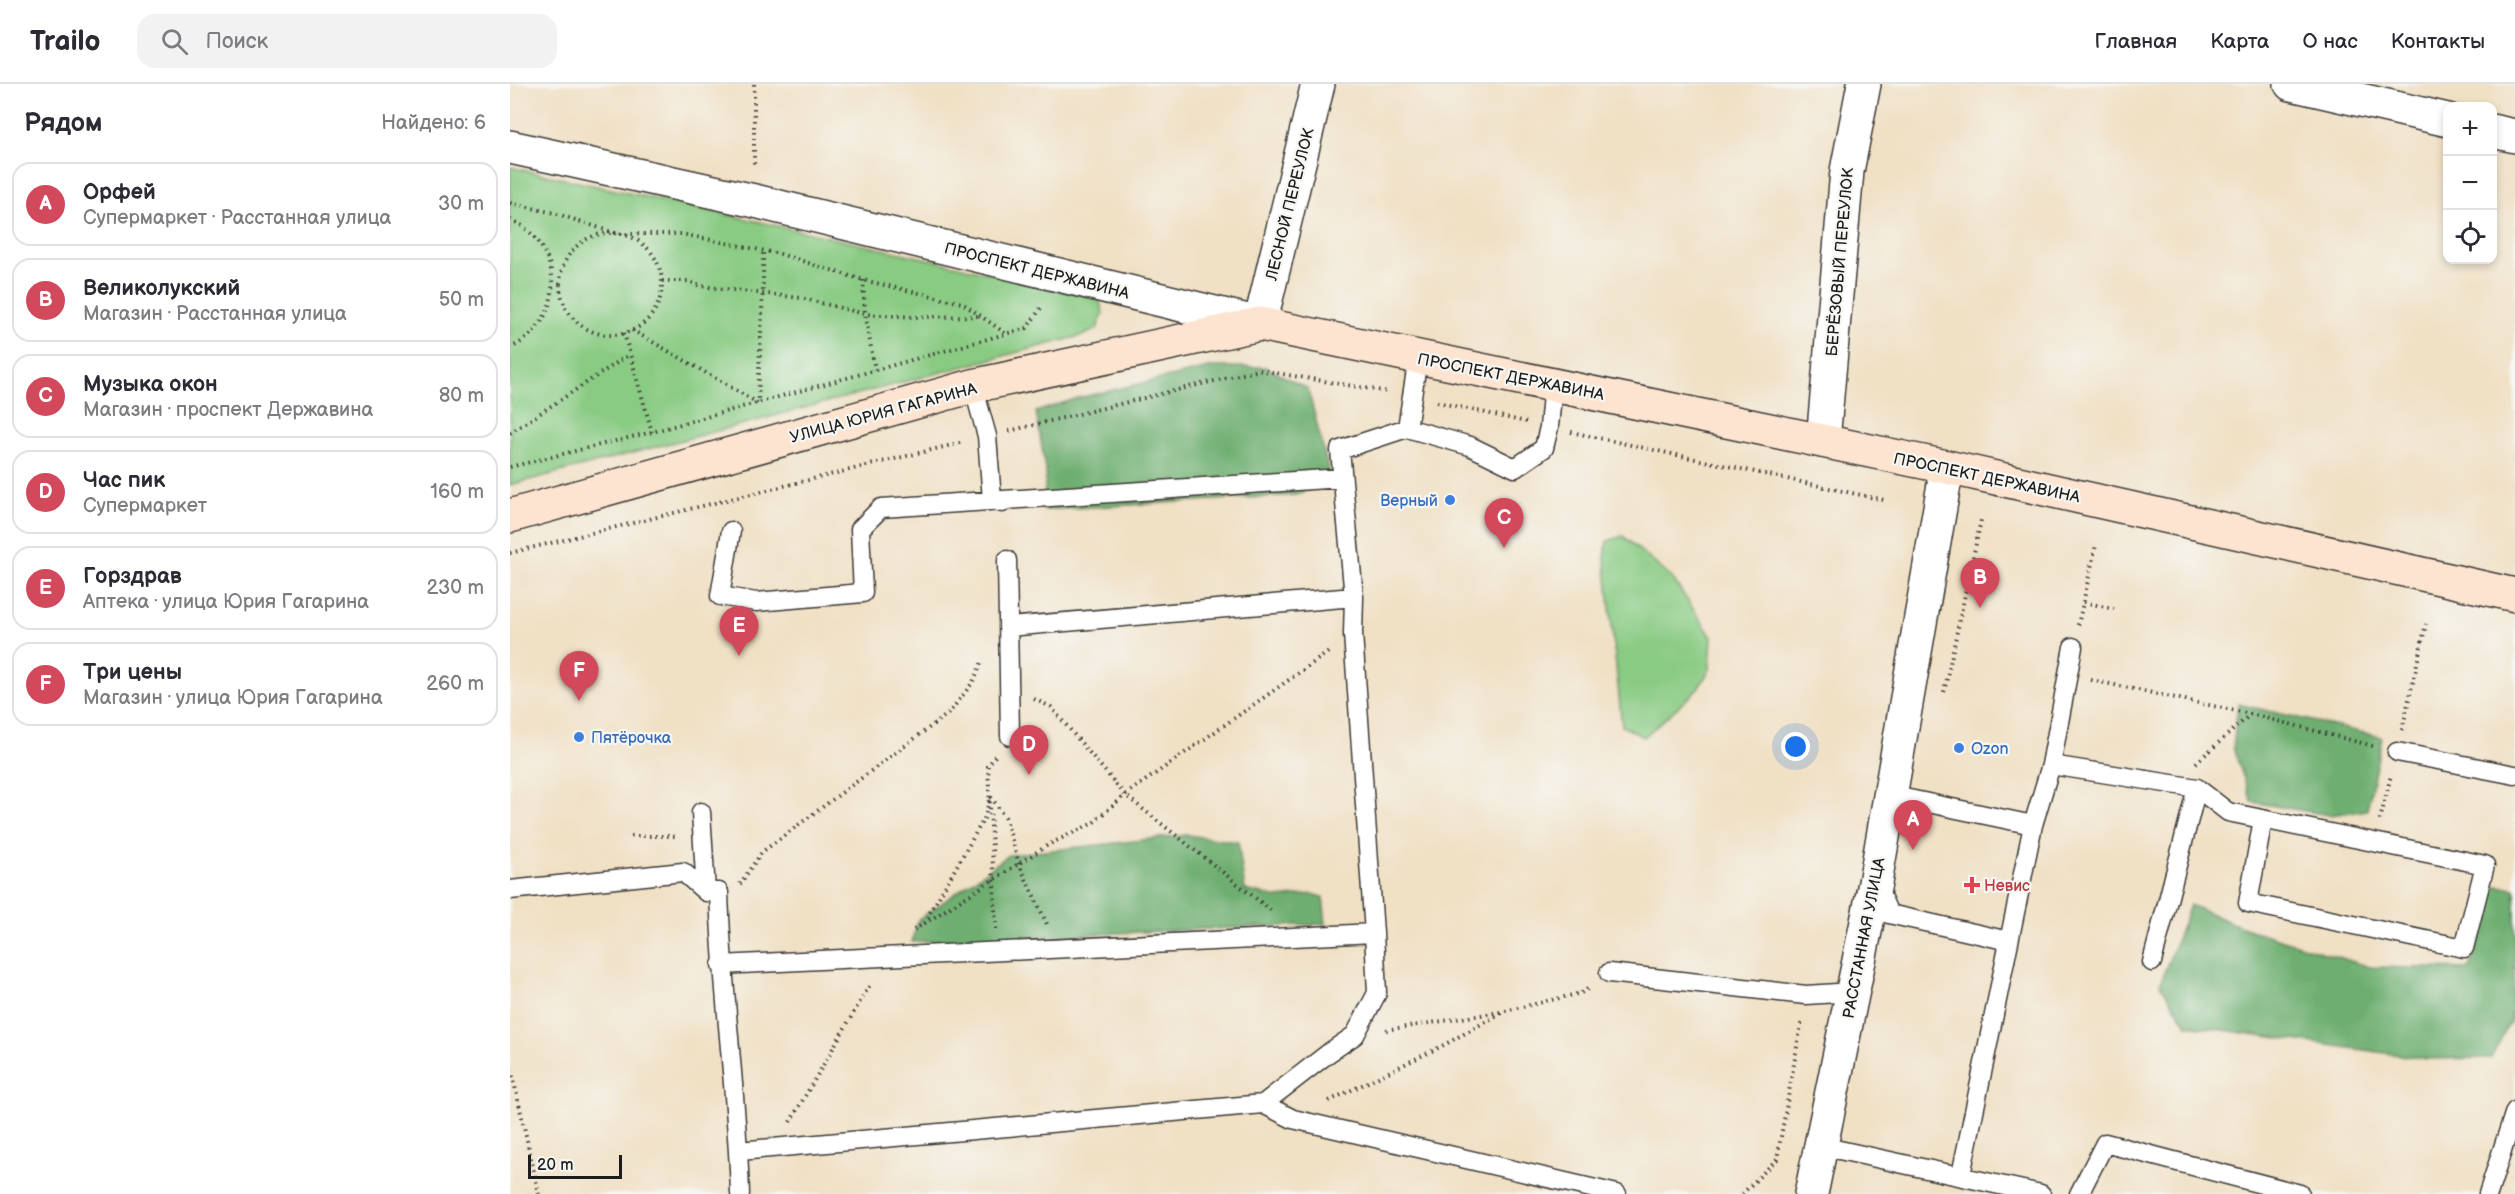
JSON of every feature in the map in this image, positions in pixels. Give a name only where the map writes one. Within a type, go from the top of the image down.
[{"type":"main road","name":"ПРОСПЕКТ ДЕРЖАВИНА","points":[[1260,324],[1947,467],[2515,595]]},
{"type":"main road","name":"УЛИЦА ЮРИЯ ГАГАРИНА","points":[[510,516],[973,386],[1260,324]]},
{"type":"street","name":"ЛЕСНОЙ ПЕРЕУЛОК","points":[[1260,324],[1318,84]]},
{"type":"street","name":"БЕРЁЗОВЫЙ ПЕРЕУЛОК","points":[[1823,441],[1847,171],[1864,84]]},
{"type":"street","points":[[2291,84],[2443,119]]},
{"type":"street","points":[[2497,131],[2515,136]]},
{"type":"street","name":"ПРОСПЕКТ ДЕРЖАВИНА","points":[[510,147],[755,201],[1260,324]]},
{"type":"street","name":"РАССТАННАЯ УЛИЦА","points":[[1811,1194],[1875,883],[1947,467]]},
{"type":"lane","points":[[1407,428],[1410,396],[1418,357]]},
{"type":"lane","points":[[1263,1104],[1355,1035],[1377,993],[1353,634],[1354,597],[1340,450],[1407,428],[1470,446],[1515,468],[1544,448],[1550,427],[1553,384]]},
{"type":"lane","points":[[973,386],[987,436],[997,502]]},
{"type":"lane","points":[[731,531],[720,596],[756,602],[862,593],[860,530],[881,508],[1342,478]]},
{"type":"lane","points":[[1006,560],[1010,736]]},
{"type":"lane","points":[[1008,627],[1354,597]]},
{"type":"lane","points":[[1961,1175],[2033,825],[2051,765],[2073,646]]},
{"type":"lane","points":[[2397,752],[2515,775]]},
{"type":"lane","points":[[2051,765],[2171,786],[2197,788],[2228,812],[2263,819],[2485,865],[2464,948],[2248,903],[2263,819]]},
{"type":"lane","points":[[2152,962],[2197,788]]},
{"type":"lane","points":[[1890,795],[2033,825]]},
{"type":"lane","points":[[701,812],[706,892]]},
{"type":"lane","points":[[510,890],[683,872],[706,892],[719,892],[721,965],[739,1151],[740,1194]]},
{"type":"lane","points":[[1875,883],[1889,914],[2009,941]]},
{"type":"lane","points":[[721,965],[1374,933]]},
{"type":"lane","points":[[1609,973],[1806,994],[1853,992]]},
{"type":"lane","points":[[739,1151],[1263,1104],[1293,1119],[1617,1194]]},
{"type":"lane","points":[[2488,1194],[2515,1111]]},
{"type":"lane","points":[[2079,1194],[2105,1143],[2300,1194]]},
{"type":"lane","points":[[1821,1146],[2041,1194]]},
{"type":"path","points":[[754,84],[755,201]]},
{"type":"path","points":[[510,203],[554,213],[618,234],[634,239],[648,249],[658,264],[662,281],[660,298],[652,314],[640,326],[624,333],[608,335],[592,331],[578,324],[564,304],[560,281],[568,257],[584,240],[601,234],[618,234],[682,234],[763,250],[863,280],[962,303],[1005,333]]},
{"type":"path","points":[[510,220],[534,235],[547,255],[553,281],[552,297],[545,318],[531,335],[510,348]]},
{"type":"path","points":[[758,403],[759,326],[764,294],[763,250]]},
{"type":"path","points":[[510,467],[652,432],[1027,328],[1043,305],[1045,272]]},
{"type":"path","points":[[863,280],[865,314],[875,370]]},
{"type":"path","points":[[553,281],[560,281]]},
{"type":"path","points":[[662,281],[689,281],[700,286],[801,298],[865,314],[916,317],[981,316]]},
{"type":"path","points":[[632,330],[758,403]]},
{"type":"path","points":[[624,333],[652,432]]},
{"type":"path","points":[[510,433],[630,354]]},
{"type":"path","points":[[510,553],[1259,370],[1410,396],[1884,500]]},
{"type":"path","points":[[1942,697],[1982,519]]},
{"type":"path","points":[[2073,646],[2096,545]]},
{"type":"path","points":[[2084,602],[2114,609]]},
{"type":"path","points":[[720,914],[762,852],[949,713],[973,681],[990,644],[1008,627]]},
{"type":"path","points":[[774,1149],[878,957],[922,925],[1048,844],[1093,823],[1125,795],[1353,634]]},
{"type":"path","points":[[2067,675],[2251,714],[2397,752]]},
{"type":"path","points":[[1009,687],[1051,707],[1125,795],[1304,937]]},
{"type":"path","points":[[2171,786],[2251,714]]},
{"type":"path","points":[[997,951],[988,766],[1010,736]]},
{"type":"path","points":[[990,796],[1005,817],[1019,864],[1059,949]]},
{"type":"path","points":[[904,956],[985,817],[990,796]]},
{"type":"path","points":[[632,836],[681,836],[683,872]]},
{"type":"path","points":[[1355,1035],[1505,1011],[1581,993],[1609,973]]},
{"type":"path","points":[[1742,1194],[1777,1159],[1806,994]]},
{"type":"path","points":[[1293,1119],[1442,1046],[1505,1011]]},
{"type":"path","points":[[510,1064],[539,1194]]},
{"type":"green space","points":[[510,167],[1099,299],[1103,313],[1097,329],[1084,335],[510,485]]},
{"type":"green space","points":[[1213,367],[1266,367],[1308,389],[1331,480],[1296,495],[1043,510],[1046,473],[1036,412],[1078,398]]},
{"type":"green space","points":[[1623,536],[1673,579],[1712,637],[1710,669],[1698,689],[1644,737],[1622,726],[1605,558],[1607,541]]},
{"type":"green space","points":[[2238,704],[2382,737],[2367,810],[2329,815],[2252,802],[2233,748]]},
{"type":"green space","points":[[1187,835],[1238,842],[1245,890],[1278,898],[1313,894],[1323,897],[1326,924],[912,942],[918,920],[1009,855]]},
{"type":"green space","points":[[2494,886],[2515,888],[2515,968],[2511,1020],[2491,1058],[2427,1059],[2187,1025],[2160,984],[2190,905],[2244,928],[2370,967],[2470,969]]},
{"type":"place","name":"Верный","points":[[1450,500]]},
{"type":"place","name":"Музыка окон","points":[[1504,548]]},
{"type":"place","name":"Великолукский","points":[[1980,608]]},
{"type":"place","name":"Горздрав","points":[[739,656]]},
{"type":"place","name":"Три цены","points":[[579,701]]},
{"type":"place","name":"Пятёрочка","points":[[579,737]]},
{"type":"place","name":"Ozon","points":[[1959,748]]},
{"type":"place","name":"Час пик","points":[[1029,775]]},
{"type":"place","name":"Орфей","points":[[1913,850]]},
{"type":"place","name":"Невис","points":[[1972,885]]}]
